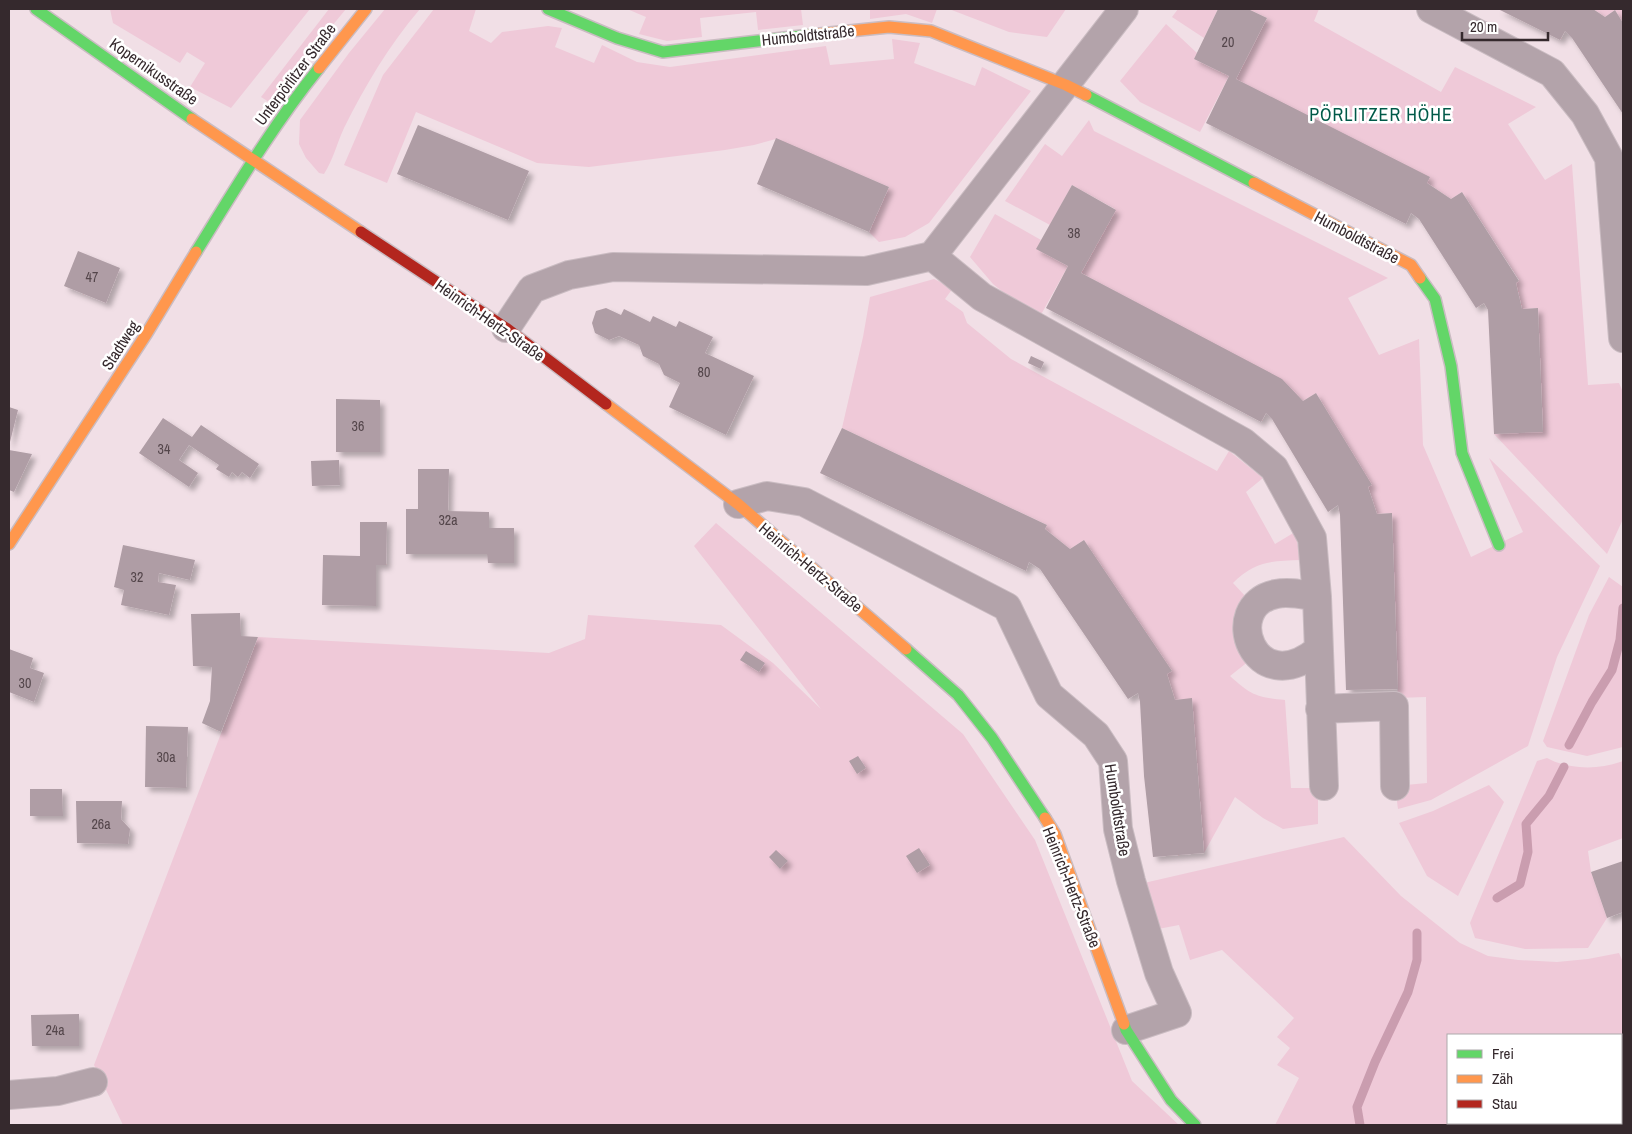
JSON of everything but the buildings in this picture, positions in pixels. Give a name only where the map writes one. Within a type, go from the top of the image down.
[{"type":"street","name":"Kopernikusstraße","points":[[36,9],[253,160]]},
{"type":"street","name":"Unterpörlitzer Straße","points":[[253,160],[304,86],[366,9]]},
{"type":"street","name":"Humboldtstraße","points":[[548,9],[617,38],[663,52],[889,27],[931,32],[1066,85],[1411,265],[1435,300],[1451,366],[1462,453],[1499,545]]},
{"type":"street","points":[[506,328],[532,289],[569,275],[614,267],[866,272],[932,256],[1124,9]]},
{"type":"street","points":[[1431,9],[1552,74],[1585,114],[1609,158],[1623,338]]},
{"type":"street","name":"Heinrich-Hertz-Straße","points":[[253,160],[506,328],[738,504],[926,665],[958,696],[992,738],[1054,834],[1126,1030],[1171,1100],[1195,1125]]},
{"type":"street","name":"Stadtweg","points":[[13,527],[147,333],[253,160]]},
{"type":"street","points":[[932,256],[982,297],[1243,442],[1274,468],[1312,538],[1317,597],[1324,786]]},
{"type":"street","name":"Humboldtstraße","points":[[738,504],[767,496],[804,502],[1008,607],[1049,695],[1096,735],[1113,761],[1118,829],[1131,881],[1158,974],[1177,1012],[1126,1030]]},
{"type":"street","points":[[1317,597],[1285,592],[1263,598],[1254,607],[1249,617],[1247,629],[1249,641],[1255,652],[1264,661],[1276,665],[1289,666],[1301,662],[1318,650]]},
{"type":"street","points":[[1320,709],[1394,706],[1395,786]]},
{"type":"street","points":[[9,1094],[58,1091],[93,1082]]},
{"type":"shaded area","points":[[110,9],[310,9],[231,108],[190,87],[205,63],[187,52],[180,63],[113,23]]},
{"type":"shaded area","points":[[329,9],[346,9],[269,102],[261,97]]},
{"type":"shaded area","points":[[385,9],[420,9],[378,66],[344,128],[327,169],[324,174],[319,173],[306,158],[299,144],[300,120],[349,53]]},
{"type":"shaded area","points":[[434,9],[476,9],[469,31],[491,43],[502,32],[548,26],[562,28],[555,47],[594,63],[602,45],[637,62],[670,67],[826,46],[830,65],[894,59],[892,39],[920,43],[914,63],[975,86],[982,67],[1031,91],[929,223],[905,237],[879,242],[869,232],[889,187],[776,139],[725,150],[589,167],[537,163],[416,112],[387,183],[344,165],[383,75]]},
{"type":"shaded area","points":[[627,9],[801,9],[803,25],[758,30],[756,12],[700,18],[702,37],[667,41],[639,34],[646,17]]},
{"type":"shaded area","points":[[870,9],[937,9],[932,23],[906,14],[870,19]]},
{"type":"shaded area","points":[[949,9],[1066,9],[1047,37],[1009,32]]},
{"type":"shaded area","points":[[1178,9],[1218,9],[1204,38],[1172,17]]},
{"type":"shaded area","points":[[1248,9],[1319,9],[1314,21],[1441,92],[1455,67],[1536,107],[1508,124],[1545,180],[1572,164],[1588,385],[1619,383],[1623,392],[1623,519],[1607,554],[1494,434],[1543,431],[1538,308],[1522,309],[1516,283],[1519,280],[1462,192],[1451,199],[1427,183],[1236,79],[1267,18]]},
{"type":"shaded area","points":[[1593,9],[1623,9],[1623,23],[1615,10],[1605,17]]},
{"type":"shaded area","points":[[1166,24],[1197,53],[1194,59],[1229,76],[1200,132],[1140,102],[1120,81]]},
{"type":"shaded area","points":[[1089,120],[1094,131],[1388,278],[1348,298],[1379,355],[1419,339],[1423,445],[1471,557],[1523,532],[1489,458],[1600,566],[1557,657],[1528,746],[1431,800],[1398,809],[1395,786],[1427,783],[1426,697],[1396,698],[1398,689],[1392,513],[1377,514],[1368,487],[1371,485],[1316,393],[1303,401],[1281,380],[1081,273],[1115,209],[1072,185],[1050,225],[1005,201],[1045,144],[1062,156]]},
{"type":"shaded area","points":[[995,214],[1041,240],[1037,249],[1068,266],[1038,320],[993,284],[970,257]]},
{"type":"shaded area","points":[[934,279],[953,288],[945,299],[963,312],[967,323],[1011,359],[1217,471],[1229,451],[1263,478],[1246,492],[1275,544],[1295,532],[1301,560],[1273,562],[1257,566],[1233,583],[1247,598],[1249,661],[1230,676],[1250,692],[1268,698],[1285,700],[1291,788],[1318,788],[1318,824],[1283,829],[1263,818],[1235,797],[1204,853],[1192,699],[1175,700],[1167,674],[1084,540],[1070,549],[1045,529],[1047,525],[842,428],[863,337],[870,297]]},
{"type":"shaded area","points":[[716,523],[963,734],[1035,840],[1132,1081],[1179,1125],[123,1125],[94,1065],[258,637],[549,653],[585,639],[588,615],[721,625],[773,663],[821,709],[694,546]]},
{"type":"shaded area","points":[[1609,577],[1623,587],[1623,747],[1587,756],[1547,747],[1543,741],[1589,615]]},
{"type":"shaded area","points":[[1547,758],[1575,767],[1605,766],[1623,761],[1623,838],[1588,851],[1591,872],[1607,918],[1588,948],[1525,949],[1475,938],[1470,923],[1537,761]]},
{"type":"shaded area","points":[[1489,785],[1504,802],[1458,896],[1427,876],[1399,823],[1433,811]]},
{"type":"shaded area","points":[[1344,837],[1401,896],[1460,943],[1488,956],[1557,962],[1619,953],[1623,962],[1623,1058],[1622,1034],[1447,1034],[1447,1124],[1516,1124],[1275,1125],[1299,1078],[1277,1065],[1290,1048],[1277,1037],[1294,1018],[1222,950],[1190,960],[1179,925],[1158,929],[1144,883]]},
{"type":"waterway","points":[[1569,745],[1612,670],[1620,640],[1623,608]]},
{"type":"waterway","points":[[1497,898],[1520,884],[1528,852],[1526,824],[1549,796],[1564,767]]},
{"type":"waterway","points":[[1360,1125],[1357,1107],[1375,1062],[1408,992],[1417,960],[1417,933]]},
{"type":"traffic: fast","points":[[36,9],[192,119]]},
{"type":"traffic: fast","points":[[548,9],[617,38],[663,52],[810,35]]},
{"type":"traffic: fast","points":[[196,252],[270,135],[319,68]]},
{"type":"traffic: fast","points":[[1086,95],[1254,183]]},
{"type":"traffic: fast","points":[[1420,278],[1435,299],[1451,366],[1462,453],[1499,545]]},
{"type":"traffic: fast","points":[[906,649],[958,695],[992,738],[1045,818]]},
{"type":"traffic: fast","points":[[1124,1024],[1171,1100],[1195,1125]]},
{"type":"traffic: slow","points":[[319,68],[366,9]]},
{"type":"traffic: slow","points":[[810,35],[889,27],[931,31],[1066,85],[1086,95]]},
{"type":"traffic: slow","points":[[192,119],[361,232]]},
{"type":"traffic: slow","points":[[1254,183],[1411,265],[1420,278]]},
{"type":"traffic: slow","points":[[9,544],[147,333],[196,252]]},
{"type":"traffic: slow","points":[[606,404],[738,504],[906,649]]},
{"type":"traffic: slow","points":[[1045,818],[1055,834],[1124,1024]]},
{"type":"traffic: jam","points":[[361,232],[506,328],[606,404]]},
{"type":"district","name":"PÖRLITZER HÖHE","points":[[1381,114]]}]
